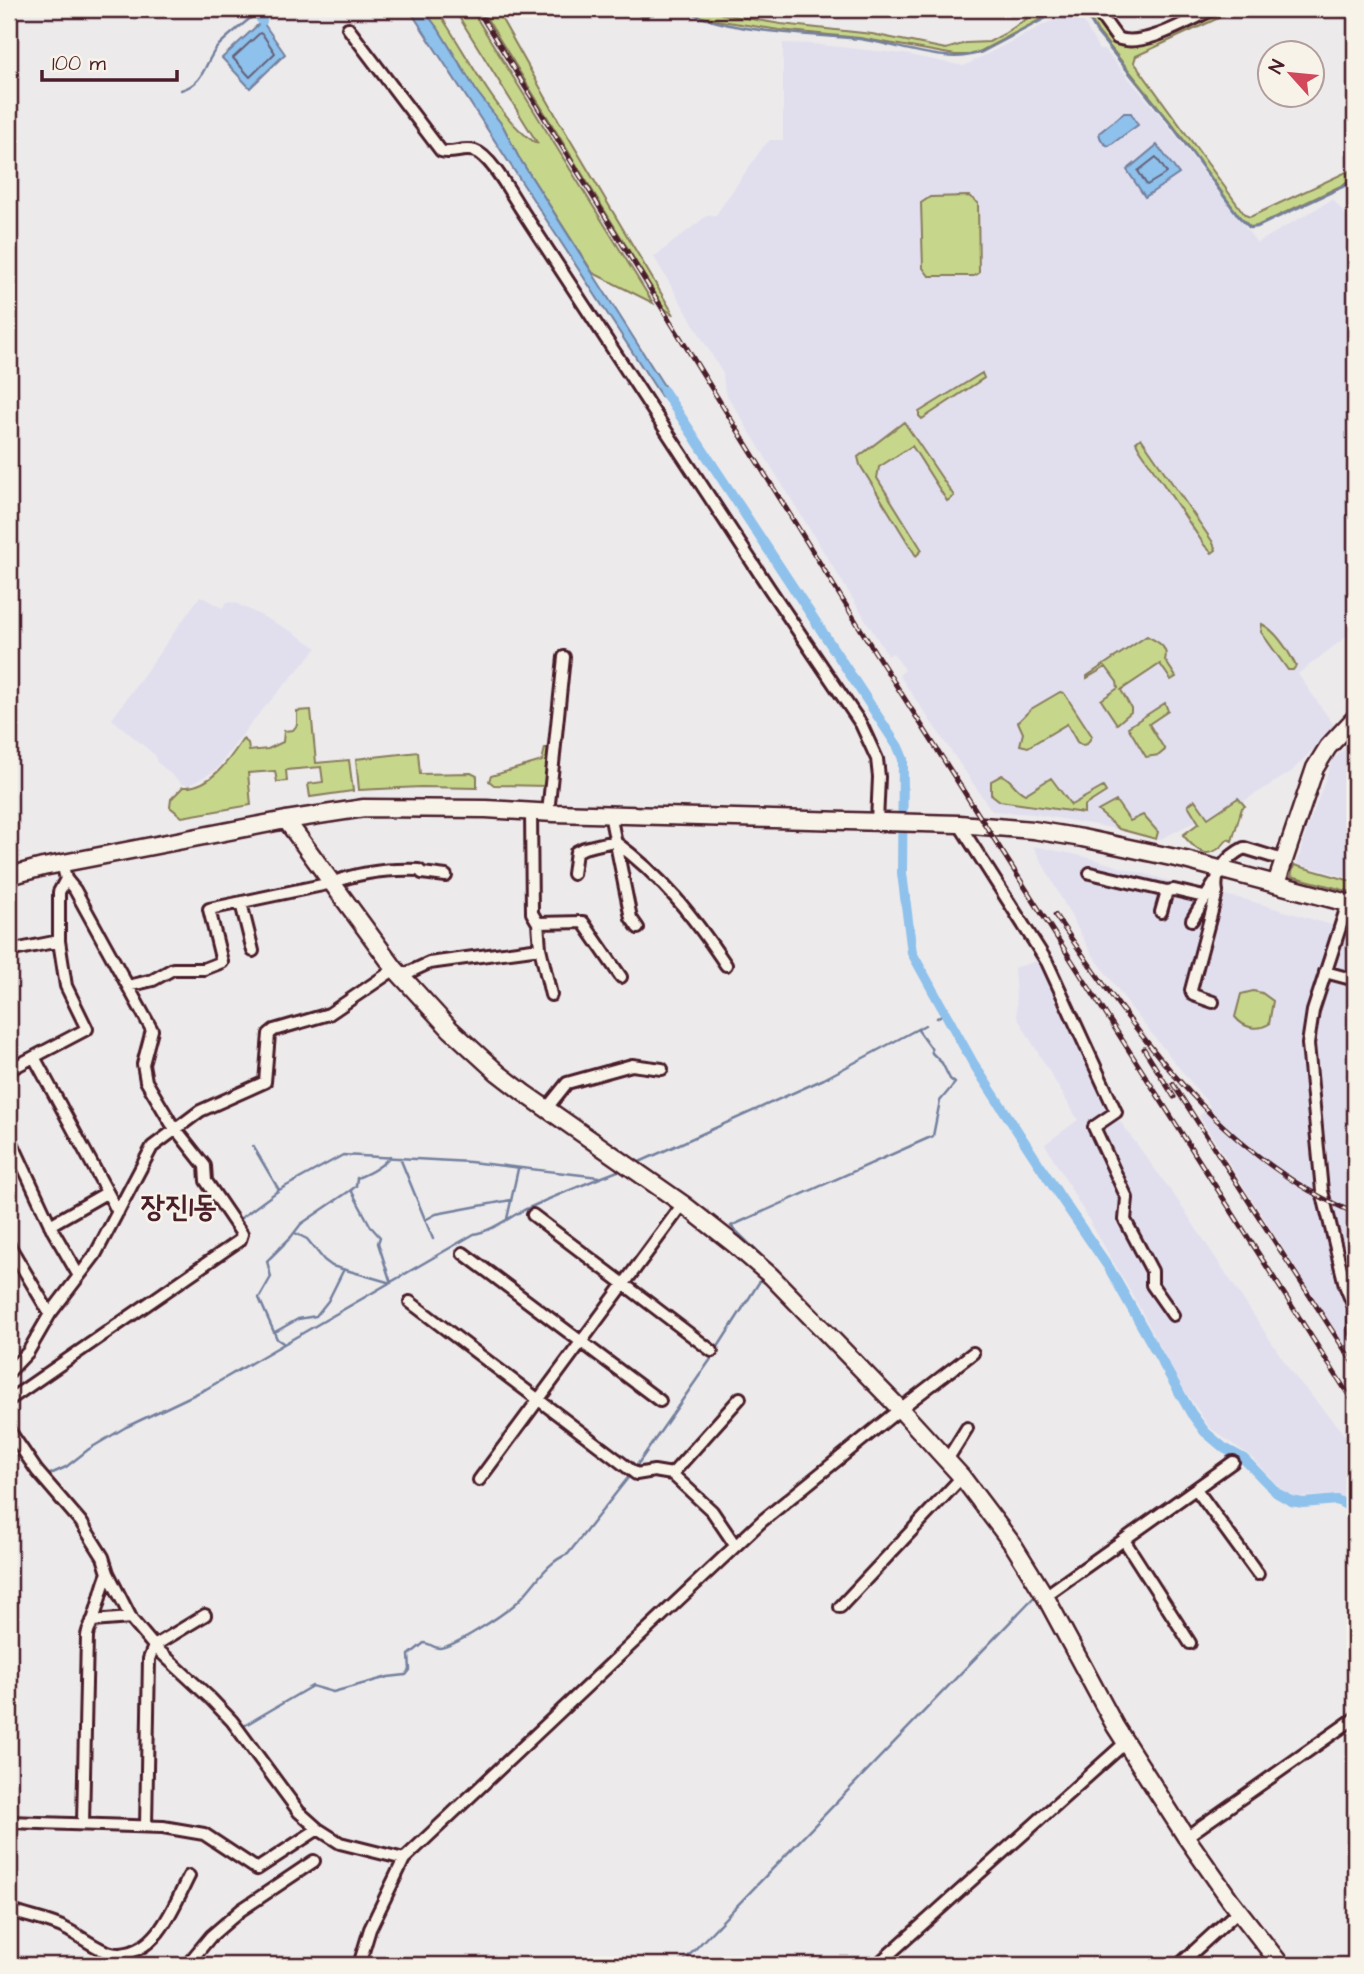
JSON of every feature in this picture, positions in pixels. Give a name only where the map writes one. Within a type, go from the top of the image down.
[{"type":"main road","points":[[1276,884],[1315,768],[1328,747],[1355,718]]},
{"type":"main road","points":[[9,876],[64,871],[286,820],[364,808],[486,808],[548,813],[959,824],[1082,838],[1218,876],[1276,884],[1351,904]]},
{"type":"main road","points":[[286,820],[398,973],[480,1057],[524,1093],[683,1204],[771,1276],[962,1477],[1014,1546],[1045,1596],[1125,1743],[1186,1837],[1238,1911],[1281,1965]]},
{"type":"street","points":[[1096,9],[1116,38],[1133,42],[1214,9]]},
{"type":"street","points":[[348,29],[441,150],[446,153],[467,150],[481,154],[521,209],[861,724],[877,759],[883,822]]},
{"type":"street","points":[[548,813],[564,657]]},
{"type":"street","points":[[531,811],[532,914],[538,923],[540,948],[551,995]]},
{"type":"street","points":[[610,814],[631,918],[638,928]]},
{"type":"street","points":[[959,824],[1047,962],[1116,1112],[1094,1127],[1127,1198],[1125,1220],[1152,1271],[1152,1285],[1173,1315]]},
{"type":"street","points":[[573,874],[576,852],[614,841]]},
{"type":"street","points":[[614,841],[640,861],[690,912],[726,965]]},
{"type":"street","points":[[1192,920],[1232,854],[1244,849],[1283,860]]},
{"type":"street","points":[[128,986],[153,980],[173,970],[204,969],[222,962],[209,909],[395,869],[419,870],[422,873],[446,877]]},
{"type":"street","points":[[9,1070],[87,1029],[66,986],[59,941],[59,891],[64,871]]},
{"type":"street","points":[[9,1399],[240,1240],[242,1234],[206,1181],[205,1167],[146,1081],[143,1064],[152,1030],[64,871]]},
{"type":"street","points":[[1090,873],[1204,897]]},
{"type":"street","points":[[1213,1002],[1193,995],[1191,990],[1217,892],[1218,876]]},
{"type":"street","points":[[1161,912],[1167,891]]},
{"type":"street","points":[[241,903],[253,951]]},
{"type":"street","points":[[1351,904],[1325,972],[1309,1028],[1308,1044],[1322,1191],[1345,1285],[1355,1307],[1355,1335]]},
{"type":"street","points":[[538,923],[583,922],[621,977]]},
{"type":"street","points":[[9,951],[59,941]]},
{"type":"street","points":[[9,1372],[28,1352],[50,1314],[95,1255],[152,1147],[201,1111],[265,1082],[269,1034],[274,1030],[329,1014],[398,973],[429,962],[540,948]]},
{"type":"street","points":[[1325,972],[1355,980]]},
{"type":"street","points":[[34,1057],[118,1212]]},
{"type":"street","points":[[547,1108],[567,1083],[632,1065],[662,1069]]},
{"type":"street","points":[[9,1136],[50,1225],[79,1276]]},
{"type":"street","points":[[50,1225],[106,1193]]},
{"type":"street","points":[[479,1480],[683,1204]]},
{"type":"street","points":[[533,1215],[712,1351]]},
{"type":"street","points":[[9,1245],[50,1314]]},
{"type":"street","points":[[463,1253],[660,1401]]},
{"type":"street","points":[[410,1302],[636,1474],[654,1471],[671,1474],[712,1511],[735,1545]]},
{"type":"street","points":[[359,1965],[370,1929],[404,1859],[762,1521],[974,1353]]},
{"type":"street","points":[[671,1474],[740,1398]]},
{"type":"street","points":[[947,1460],[967,1428]]},
{"type":"street","points":[[9,1430],[37,1471],[81,1522],[103,1557],[108,1573],[131,1618],[154,1646],[232,1721],[299,1812],[318,1829],[340,1843],[404,1859]]},
{"type":"street","points":[[1045,1596],[1233,1462]]},
{"type":"street","points":[[840,1608],[962,1477]]},
{"type":"street","points":[[1196,1489],[1258,1574]]},
{"type":"street","points":[[1124,1540],[1190,1643]]},
{"type":"street","points":[[83,1824],[87,1636],[108,1573]]},
{"type":"street","points":[[146,1826],[149,1659],[154,1646],[205,1615]]},
{"type":"street","points":[[92,1621],[131,1618]]},
{"type":"street","points":[[1186,1837],[1355,1717]]},
{"type":"street","points":[[877,1965],[1125,1743]]},
{"type":"street","points":[[9,1822],[146,1826],[204,1834],[257,1869],[318,1829]]},
{"type":"street","points":[[187,1965],[211,1937],[241,1910],[314,1861]]},
{"type":"street","points":[[9,1910],[62,1927],[106,1951],[120,1954],[146,1945],[161,1930],[189,1876]]},
{"type":"street","points":[[1179,1965],[1238,1911]]},
{"type":"shaded area","points":[[1077,9],[1099,50],[1105,50],[1163,119],[1257,243],[1333,199],[1355,228],[1355,514],[1350,520],[1355,529],[1355,630],[1298,674],[1335,727],[1291,772],[1239,804],[1196,821],[1159,840],[1117,829],[1034,814],[992,811],[899,675],[905,670],[893,653],[888,656],[725,392],[723,374],[654,257],[709,214],[715,216],[763,147],[770,140],[783,140],[783,43],[904,54],[964,66]]},
{"type":"shaded area","points":[[200,596],[222,608],[227,602],[236,603],[291,631],[317,648],[251,723],[216,770],[190,785],[182,784],[156,761],[156,756],[112,719]]},
{"type":"shaded area","points":[[1355,739],[1355,879],[1297,864],[1333,759]]},
{"type":"shaded area","points":[[1033,846],[1078,855],[1345,929],[1348,923],[1355,925],[1355,1356],[1338,1335],[1199,1116],[1210,1106],[1132,1009],[1090,951]]},
{"type":"shaded area","points":[[1040,960],[1056,1003],[1108,1105],[1174,1195],[1292,1373],[1355,1447],[1355,1504],[1335,1495],[1299,1497],[1286,1494],[1250,1456],[1210,1428],[1180,1384],[1138,1305],[1045,1144],[1078,1120],[1017,1017],[1014,968]]},
{"type":"green space","points":[[423,9],[436,9],[495,101],[523,133],[538,144],[454,9],[471,9],[653,303],[593,273],[518,156],[503,126],[477,92]]},
{"type":"green space","points":[[481,9],[496,9],[674,315],[665,309]]},
{"type":"green space","points":[[688,9],[712,9],[722,14],[781,24],[872,34],[946,49],[966,43],[989,42],[1041,9],[1060,9],[981,51],[970,55],[955,55],[860,38],[715,20],[698,16]]},
{"type":"green space","points":[[1085,9],[1091,9],[1111,41],[1121,45],[1148,41],[1217,10],[1238,9],[1136,56],[1134,62],[1245,215],[1250,217],[1355,168],[1355,179],[1250,227],[1098,32]]},
{"type":"green space","points":[[969,196],[978,203],[979,273],[974,276],[929,276],[923,268],[921,203],[930,197]]},
{"type":"green space","points":[[982,373],[984,378],[922,419],[919,416],[919,412]]},
{"type":"green space","points":[[904,422],[954,496],[947,501],[912,446],[879,467],[877,478],[922,550],[916,556],[860,465],[858,457]]},
{"type":"green space","points":[[1141,438],[1212,541],[1216,550],[1212,553],[1139,448],[1136,442]]},
{"type":"green space","points":[[1262,624],[1273,632],[1286,648],[1296,666],[1293,670],[1288,670],[1261,632]]},
{"type":"green space","points":[[1147,636],[1164,648],[1165,660],[1176,677],[1171,680],[1160,664],[1121,690],[1131,712],[1117,724],[1101,700],[1118,688],[1117,682],[1106,667],[1087,676]]},
{"type":"green space","points":[[1060,692],[1064,693],[1092,736],[1087,744],[1077,742],[1067,724],[1028,747],[1020,745],[1023,733],[1018,722],[1031,709]]},
{"type":"green space","points":[[1165,703],[1168,711],[1149,724],[1165,750],[1159,755],[1146,757],[1128,727]]},
{"type":"green space","points":[[311,710],[316,763],[349,760],[353,791],[310,797],[308,784],[323,782],[321,767],[286,770],[287,781],[277,782],[275,771],[248,773],[251,805],[182,817],[170,807],[171,799],[183,787],[202,783],[218,771],[243,739],[248,743],[249,751],[268,749],[283,742],[284,731],[293,730],[297,725],[297,711]]},
{"type":"green space","points":[[545,748],[551,748],[546,786],[494,785],[489,781],[491,776],[542,761]]},
{"type":"green space","points":[[418,752],[420,774],[471,773],[477,776],[477,788],[359,790],[356,759]]},
{"type":"green space","points":[[1002,775],[1025,794],[1051,778],[1071,805],[1103,787],[1106,792],[1084,806],[1084,813],[1000,801],[991,794],[991,781]]},
{"type":"green space","points":[[1238,798],[1245,806],[1242,808],[1232,841],[1228,839],[1216,851],[1205,853],[1194,847],[1183,835],[1199,823],[1188,805],[1195,800],[1208,818]]},
{"type":"green space","points":[[1116,801],[1130,821],[1143,815],[1158,832],[1156,839],[1119,829],[1098,811]]},
{"type":"green space","points":[[1294,865],[1355,882],[1355,893],[1291,876]]},
{"type":"green space","points":[[1253,991],[1262,993],[1273,1001],[1269,1024],[1255,1028],[1247,1026],[1235,1017],[1241,994]]},
{"type":"water","points":[[409,9],[423,9],[439,30],[477,92],[503,126],[518,156],[675,403],[661,396]]},
{"type":"water","points":[[262,21],[285,54],[250,88],[222,58]]},
{"type":"water","points":[[1124,113],[1131,113],[1138,125],[1109,146],[1105,144],[1099,133]]},
{"type":"water","points":[[1157,145],[1179,174],[1145,197],[1127,170]]},
{"type":"waterway","points":[[262,9],[258,12],[262,21]]},
{"type":"waterway","points":[[630,9],[642,17],[648,17],[657,9]]},
{"type":"waterway","points":[[685,9],[701,17],[744,28],[860,39],[955,57],[982,52],[1063,9]]},
{"type":"waterway","points":[[1083,9],[1097,33],[1250,228],[1355,181]]},
{"type":"waterway","points":[[181,90],[200,77],[219,45],[258,12]]},
{"type":"waterway","points":[[664,391],[898,747],[903,759],[902,873],[912,953],[973,1063],[1109,1268],[1191,1413],[1205,1432],[1224,1448],[1244,1459],[1277,1493],[1291,1501],[1303,1503],[1337,1500],[1355,1510]]},
{"type":"waterway","points":[[937,1018],[944,1013]]},
{"type":"waterway","points":[[635,1164],[824,1079],[925,1025]]},
{"type":"waterway","points":[[773,1267],[731,1226],[933,1136],[940,1101],[955,1083],[918,1030]]},
{"type":"waterway","points":[[253,1146],[279,1190]]},
{"type":"waterway","points":[[241,1218],[279,1190],[343,1155],[470,1162],[599,1177]]},
{"type":"waterway","points":[[283,1343],[277,1339],[259,1298],[271,1277],[267,1261],[301,1224],[351,1190],[356,1186],[357,1178],[375,1169],[390,1156]]},
{"type":"waterway","points":[[400,1158],[433,1239]]},
{"type":"waterway","points":[[507,1219],[518,1169]]},
{"type":"waterway","points":[[46,1476],[66,1467],[89,1449],[126,1427],[206,1389],[474,1234],[623,1169]]},
{"type":"waterway","points":[[351,1190],[371,1227],[380,1237],[378,1243],[391,1283]]},
{"type":"waterway","points":[[425,1220],[436,1214],[511,1200]]},
{"type":"waterway","points":[[295,1233],[307,1239],[332,1266],[391,1283]]},
{"type":"waterway","points":[[275,1332],[298,1319],[316,1316],[328,1301],[343,1271]]},
{"type":"waterway","points":[[716,1350],[760,1281]]},
{"type":"waterway","points":[[635,1468],[713,1356]]},
{"type":"waterway","points":[[1049,1587],[1221,1464],[1232,1452]]},
{"type":"waterway","points":[[242,1727],[312,1686],[333,1692],[388,1677],[406,1675],[410,1670],[409,1655],[424,1643],[437,1648],[446,1647],[489,1623],[521,1599],[545,1570],[568,1554],[631,1474]]},
{"type":"waterway","points":[[680,1965],[1035,1596]]},
{"type":"railway","points":[[477,9],[873,649],[1355,1405]]},
{"type":"railway","points":[[1055,915],[1149,1045],[1222,1125],[1262,1159],[1307,1189],[1355,1213]]},
{"type":"railway","points":[[1144,1049],[1174,1097]]},
{"type":"railway","points":[[1173,1084],[1355,1366]]},
{"type":"district","name":"장진1동","points":[[179,1206]]}]
